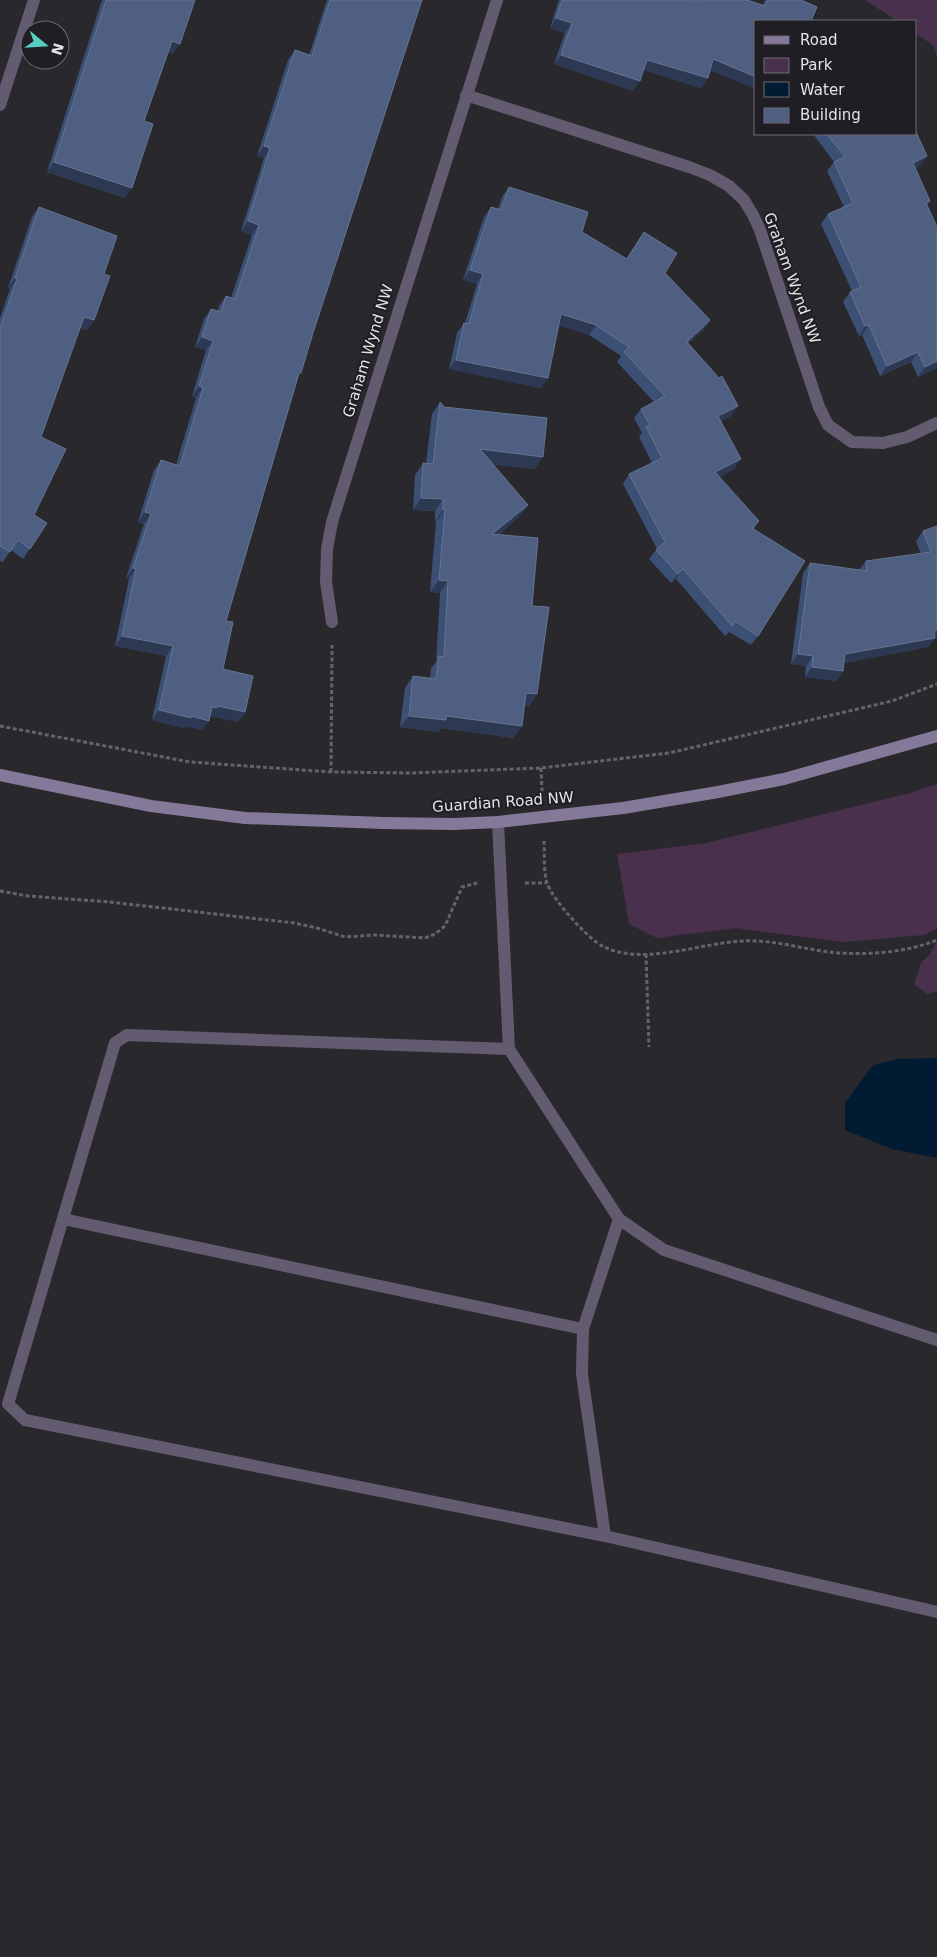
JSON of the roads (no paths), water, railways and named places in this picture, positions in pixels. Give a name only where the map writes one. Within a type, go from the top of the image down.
[{"type":"main road","name":"Guardian Road NW","points":[[0,775],[151,806],[245,818],[383,823],[498,822],[623,808],[775,781],[937,736]]},
{"type":"street","points":[[0,105],[34,0]]},
{"type":"street","name":"Graham Wynd NW","points":[[332,622],[326,582],[327,549],[332,522],[496,0]]},
{"type":"street","name":"Graham Wynd NW","points":[[466,95],[689,167],[710,175],[729,186],[744,200],[760,230],[819,407],[828,425],[852,442],[883,443],[907,437],[937,423]]},
{"type":"street","points":[[498,822],[509,1049],[619,1219],[664,1250],[937,1340]]},
{"type":"street","points":[[509,1049],[126,1035],[115,1043],[8,1404],[25,1420],[605,1536],[937,1612]]},
{"type":"street","points":[[63,1219],[583,1329]]},
{"type":"street","points":[[605,1536],[582,1374],[583,1329],[619,1219]]},
{"type":"water","points":[[937,1058],[937,1158],[892,1149],[845,1130],[845,1103],[873,1065],[898,1059]]}]
